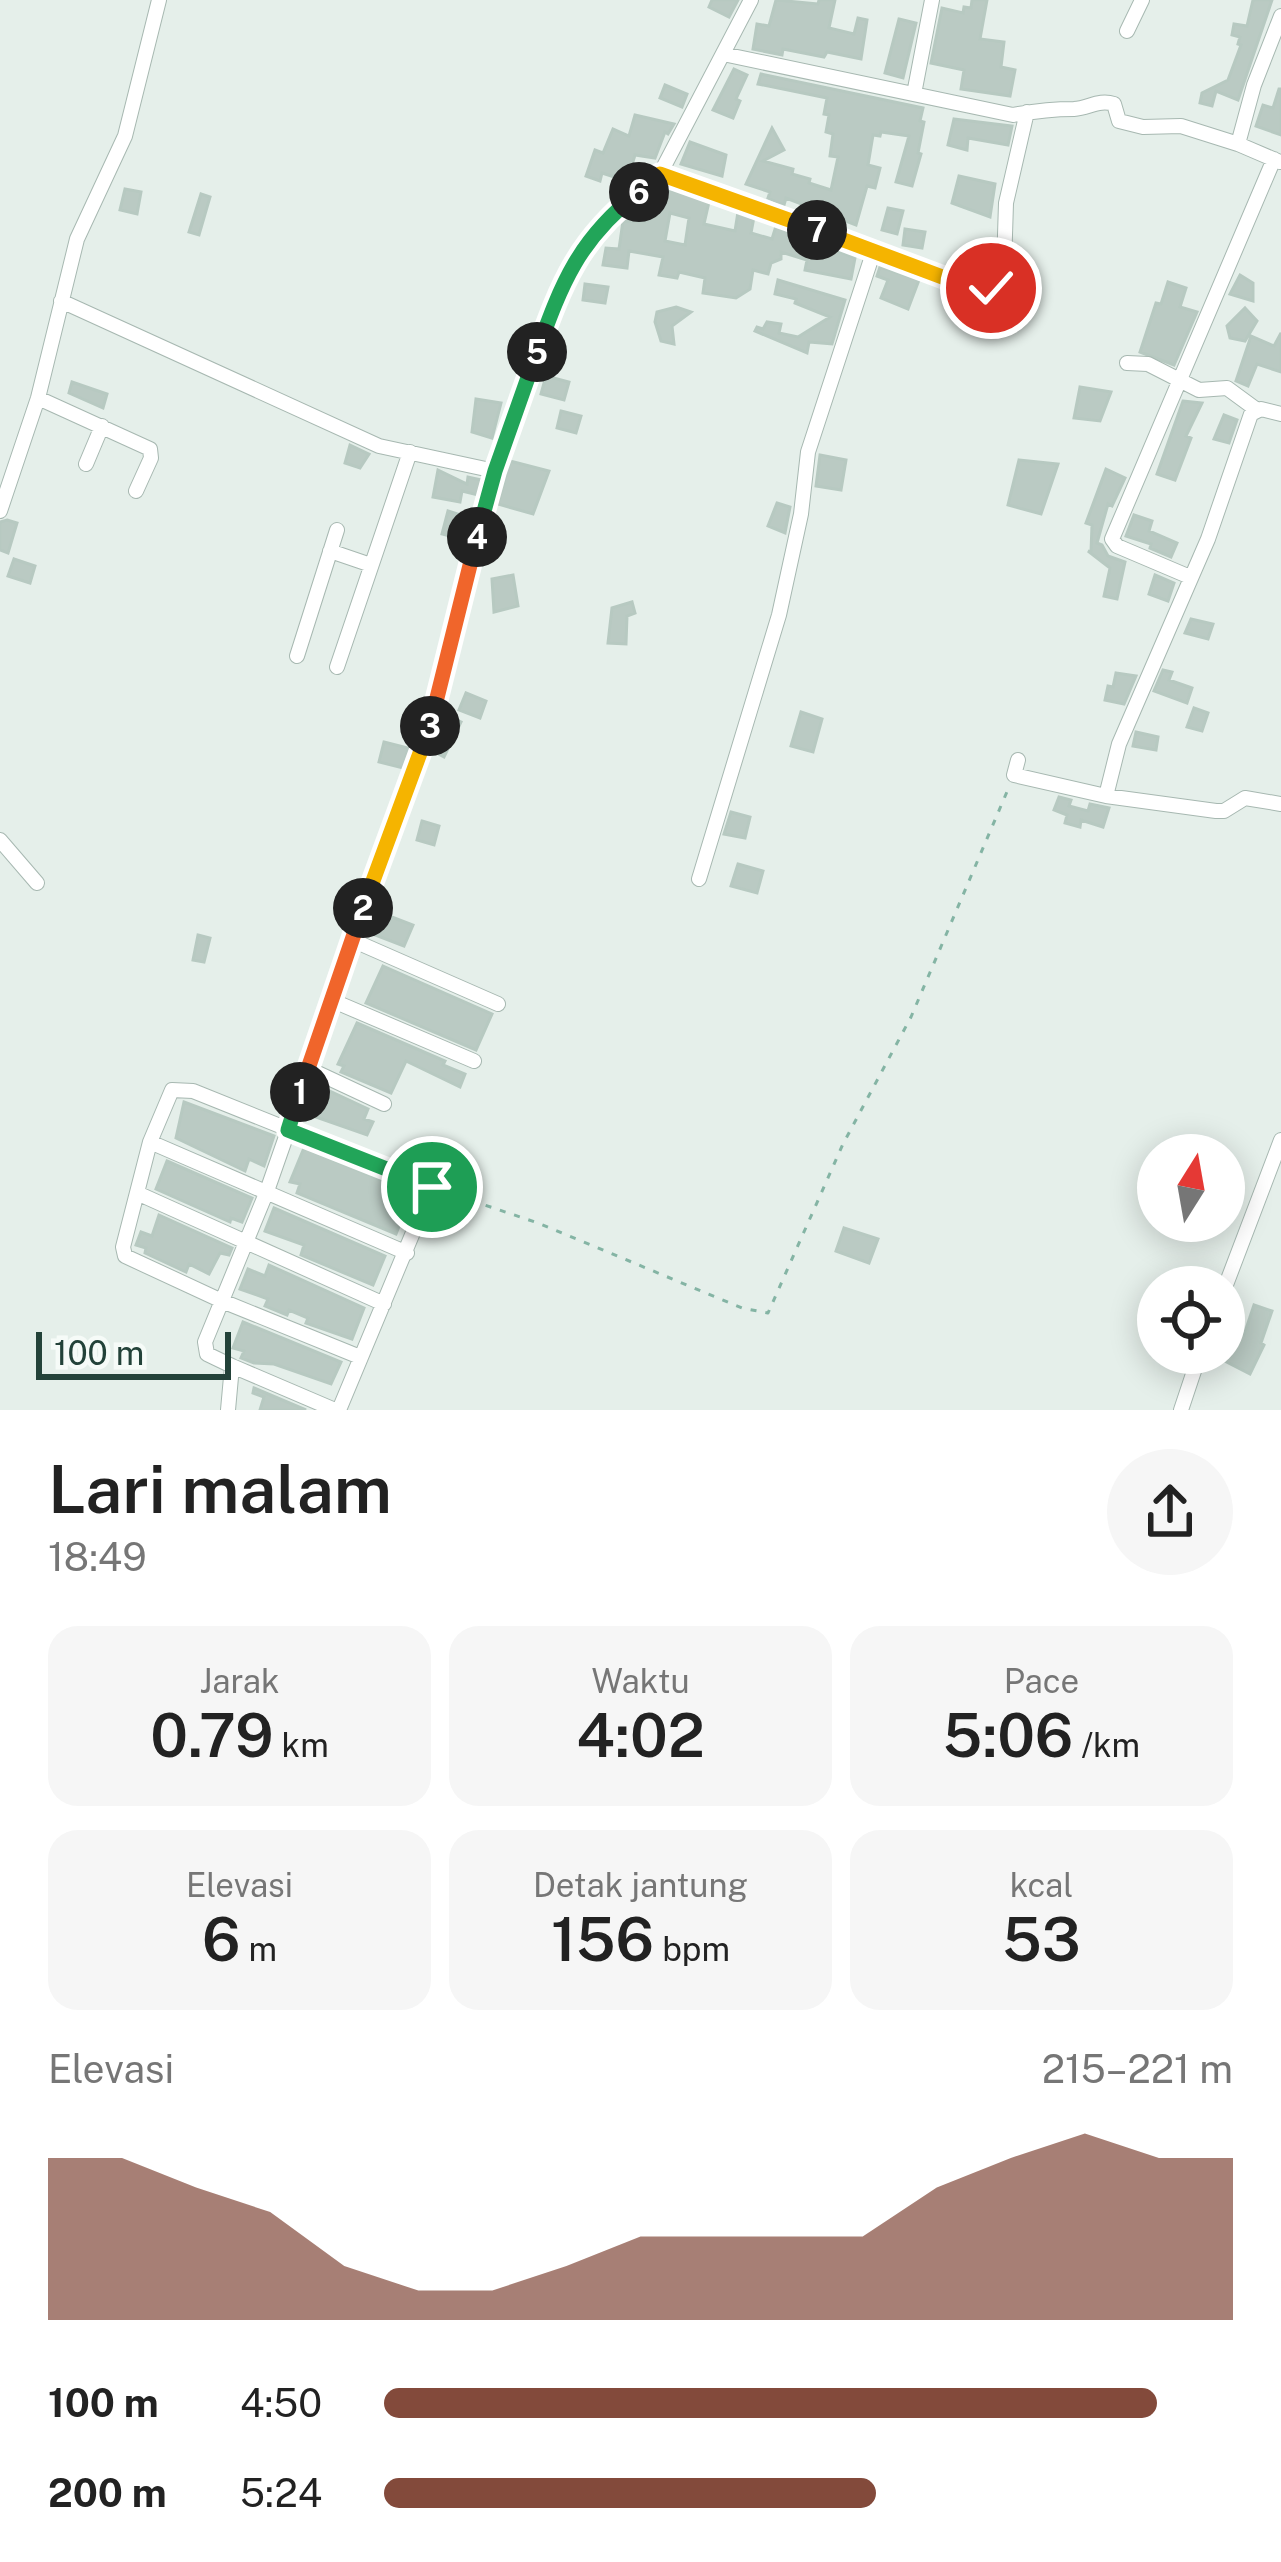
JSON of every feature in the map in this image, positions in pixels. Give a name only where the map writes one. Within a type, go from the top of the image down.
[{"type":"street","points":[[0,511],[38,398],[77,239],[125,136],[159,0]]},
{"type":"street","points":[[360,1357],[222,1301],[125,1256],[123,1247],[150,1142],[172,1090],[181,1088],[288,1130],[432,1187],[407,1252],[337,1410],[206,1351],[222,1301],[267,1191],[288,1130],[307,1068],[438,702],[495,471],[547,324],[577,255],[592,233],[660,174],[751,0]]},
{"type":"street","points":[[914,94],[932,0]]},
{"type":"street","points":[[1127,31],[1142,0]]},
{"type":"street","points":[[1238,144],[1254,85],[1281,16]]},
{"type":"street","points":[[723,54],[1013,115],[1110,102],[1119,121],[1143,127],[1190,128],[1278,160],[1112,542],[1190,578]]},
{"type":"street","points":[[660,174],[953,281],[978,287],[998,285],[1004,267],[1006,203],[1029,112]]},
{"type":"street","points":[[699,879],[778,615],[801,514],[808,452],[873,253]]},
{"type":"street","points":[[61,302],[379,446],[495,471]]},
{"type":"street","points":[[1127,363],[1148,364],[1199,390],[1227,388],[1256,410],[1281,414]]},
{"type":"street","points":[[38,398],[150,449],[151,458],[136,491]]},
{"type":"street","points":[[1106,796],[1119,744],[1208,539],[1256,410]]},
{"type":"street","points":[[86,464],[101,426]]},
{"type":"street","points":[[337,667],[410,452]]},
{"type":"street","points":[[296,656],[337,530]]},
{"type":"street","points":[[330,551],[371,566]]},
{"type":"street","points":[[1016,767],[1106,796],[1216,811],[1246,798],[1281,804]]},
{"type":"street","points":[[0,840],[37,883]]},
{"type":"street","points":[[352,940],[498,1004]]},
{"type":"street","points":[[331,1000],[473,1061]]},
{"type":"street","points":[[307,1068],[385,1104]]},
{"type":"street","points":[[1233,1266],[1281,1140]]},
{"type":"street","points":[[150,1142],[407,1252]]},
{"type":"street","points":[[137,1193],[384,1304]]},
{"type":"street","points":[[228,1410],[232,1366]]},
{"type":"street","points":[[1181,1410],[1193,1374]]},
{"type":"path","points":[[432,1187],[538,1222],[742,1308],[767,1313],[843,1144],[911,1017],[1016,767]]},
{"type":"building","points":[[712,0],[738,0],[729,17],[709,7]]},
{"type":"building","points":[[776,0],[818,4],[819,0],[835,0],[829,28],[854,34],[858,18],[867,20],[861,59],[827,52],[824,57],[753,49],[757,24],[769,26]]},
{"type":"building","points":[[972,0],[987,0],[980,39],[1004,42],[1001,67],[1015,70],[1010,96],[961,89],[964,70],[931,63],[942,8],[963,13],[964,7],[971,8]]},
{"type":"building","points":[[1253,0],[1272,0],[1238,100],[1216,91],[1212,106],[1200,103],[1202,93],[1228,80],[1241,45],[1240,37],[1232,35],[1234,24],[1247,26]]},
{"type":"building","points":[[899,19],[916,23],[903,78],[885,73]]},
{"type":"building","points":[[734,69],[747,75],[733,118],[713,110]]},
{"type":"building","points":[[761,74],[923,108],[921,154],[912,186],[896,182],[909,136],[881,132],[873,135],[868,165],[880,168],[875,188],[867,186],[856,225],[786,198],[784,205],[768,198],[770,192],[746,184],[772,128],[784,150],[763,161],[793,169],[792,174],[810,179],[809,183],[831,190],[838,157],[830,156],[833,134],[826,132],[827,98],[758,84]]},
{"type":"building","points":[[665,85],[687,94],[682,107],[660,98]]},
{"type":"building","points":[[1279,89],[1281,135],[1256,126],[1263,105],[1273,108]]},
{"type":"building","points":[[635,115],[674,124],[665,132],[655,158],[635,155],[627,181],[602,173],[600,181],[586,176],[595,150],[603,153],[613,129],[629,136]]},
{"type":"building","points":[[954,119],[1012,126],[1008,145],[968,138],[967,150],[948,145]]},
{"type":"building","points":[[690,142],[726,155],[722,176],[681,164]]},
{"type":"building","points":[[959,176],[995,184],[990,217],[952,203]]},
{"type":"building","points":[[125,189],[141,192],[137,214],[120,210]]},
{"type":"building","points":[[669,189],[709,202],[704,224],[735,231],[738,212],[754,217],[751,233],[772,239],[776,226],[855,258],[851,279],[805,270],[807,260],[781,252],[768,274],[753,270],[750,289],[736,298],[703,293],[705,278],[679,272],[677,278],[659,275],[663,257],[629,251],[627,268],[603,265],[606,248],[619,249],[623,221],[645,222],[649,201],[664,203]],"holes":[[[670,213],[689,218],[685,245],[665,241]]]},
{"type":"building","points":[[201,194],[210,197],[199,235],[189,232]]},
{"type":"building","points":[[888,208],[903,211],[897,234],[882,230]]},
{"type":"building","points":[[905,229],[925,232],[922,248],[903,245]]},
{"type":"building","points":[[880,267],[919,280],[908,309],[881,298],[888,280],[877,276]]},
{"type":"building","points":[[1240,275],[1253,283],[1253,301],[1230,294]]},
{"type":"building","points":[[778,280],[845,300],[832,344],[809,342],[807,353],[755,331],[767,322],[781,324],[779,333],[798,337],[830,317],[775,294]]},
{"type":"building","points":[[1168,282],[1186,288],[1180,307],[1197,312],[1174,365],[1140,352]]},
{"type":"building","points":[[585,284],[608,287],[605,303],[583,300]]},
{"type":"building","points":[[955,296],[978,299],[979,314],[956,315]]},
{"type":"building","points":[[676,307],[691,312],[672,326],[674,344],[661,341],[657,312]]},
{"type":"building","points":[[1245,308],[1257,321],[1245,341],[1230,338],[1227,326]]},
{"type":"building","points":[[1281,333],[1281,372],[1257,364],[1248,386],[1236,381],[1251,336],[1274,346]]},
{"type":"building","points":[[546,376],[569,382],[564,400],[541,394]]},
{"type":"building","points":[[72,382],[107,394],[103,408],[69,393]]},
{"type":"building","points":[[1080,387],[1111,392],[1100,421],[1074,418]]},
{"type":"building","points":[[476,399],[501,403],[492,438],[472,432]]},
{"type":"building","points":[[1183,401],[1202,403],[1186,436],[1191,438],[1175,480],[1157,474]]},
{"type":"building","points":[[561,411],[581,416],[576,433],[557,428]]},
{"type":"building","points":[[1224,415],[1237,420],[1229,443],[1214,439]]},
{"type":"building","points":[[350,445],[369,454],[360,468],[345,463]]},
{"type":"building","points":[[820,455],[846,460],[841,490],[816,486]]},
{"type":"building","points":[[1019,460],[1058,464],[1041,514],[1008,505]]},
{"type":"building","points":[[510,461],[549,471],[533,514],[498,504]]},
{"type":"building","points":[[1106,469],[1125,478],[1112,506],[1108,504],[1097,543],[1108,556],[1125,562],[1117,599],[1104,596],[1110,568],[1088,551],[1092,525],[1086,523]]},
{"type":"building","points":[[438,470],[467,484],[468,477],[481,480],[478,495],[462,491],[460,502],[433,497]]},
{"type":"building","points":[[777,503],[790,507],[785,533],[768,526]]},
{"type":"building","points":[[448,511],[467,517],[461,539],[442,534]]},
{"type":"building","points":[[1134,515],[1152,521],[1149,531],[1177,543],[1171,557],[1126,536]]},
{"type":"building","points":[[0,522],[17,523],[8,553],[0,550]]},
{"type":"building","points":[[14,559],[35,566],[30,583],[8,576]]},
{"type":"building","points":[[513,575],[518,606],[494,612],[492,579]]},
{"type":"building","points":[[1155,575],[1174,583],[1168,601],[1149,594]]},
{"type":"building","points":[[632,602],[635,613],[627,616],[626,644],[608,643],[612,608]]},
{"type":"building","points":[[1191,619],[1213,624],[1208,639],[1185,633]]},
{"type":"building","points":[[1163,670],[1172,672],[1169,680],[1192,688],[1187,703],[1154,691]]},
{"type":"building","points":[[1116,673],[1136,676],[1124,704],[1105,700]]},
{"type":"building","points":[[466,693],[486,701],[480,718],[459,710]]},
{"type":"building","points":[[1194,708],[1208,713],[1202,731],[1187,727]]},
{"type":"building","points":[[801,712],[822,719],[813,752],[791,746]]},
{"type":"building","points":[[446,715],[461,722],[444,757],[433,751]]},
{"type":"building","points":[[1136,732],[1158,737],[1156,750],[1133,746]]},
{"type":"building","points":[[384,742],[408,748],[403,768],[379,762]]},
{"type":"building","points":[[1059,797],[1071,800],[1069,806],[1088,811],[1090,804],[1109,808],[1103,827],[1081,820],[1080,827],[1065,823],[1067,815],[1054,810]]},
{"type":"building","points":[[731,812],[750,817],[745,838],[724,834]]},
{"type":"building","points":[[422,821],[439,826],[434,845],[417,840]]},
{"type":"building","points":[[738,864],[763,871],[757,893],[731,886]]},
{"type":"building","points":[[384,914],[413,925],[404,946],[375,935]]},
{"type":"building","points":[[198,935],[210,938],[204,962],[193,960]]},
{"type":"building","points":[[383,966],[492,1014],[476,1050],[366,1003]]},
{"type":"building","points":[[357,1023],[445,1061],[443,1065],[465,1074],[460,1087],[406,1061],[391,1093],[341,1072],[344,1066],[338,1064]]},
{"type":"building","points":[[319,1086],[368,1109],[364,1119],[373,1122],[367,1135],[316,1117],[322,1098],[316,1096]]},
{"type":"building","points":[[184,1102],[274,1136],[264,1166],[249,1159],[245,1171],[176,1138]]},
{"type":"building","points":[[304,1148],[412,1193],[396,1234],[297,1193],[300,1184],[290,1182]]},
{"type":"building","points":[[167,1161],[252,1198],[242,1222],[231,1218],[230,1222],[156,1189]]},
{"type":"building","points":[[274,1208],[385,1256],[373,1285],[301,1255],[304,1245],[265,1231]]},
{"type":"building","points":[[159,1215],[232,1248],[229,1255],[220,1253],[209,1274],[189,1264],[186,1272],[145,1253],[146,1248],[136,1245],[141,1232],[152,1236]]},
{"type":"building","points":[[844,1228],[878,1239],[869,1263],[836,1251]]},
{"type":"building","points":[[269,1265],[364,1308],[352,1339],[306,1323],[308,1318],[289,1310],[287,1315],[265,1306],[268,1299],[240,1289],[248,1269],[265,1276]]},
{"type":"building","points":[[1254,1305],[1272,1311],[1264,1345],[1250,1374],[1245,1371],[1245,1332]]},
{"type":"building","points":[[243,1322],[341,1362],[331,1384],[241,1358],[244,1351],[233,1348]]},
{"type":"building","points":[[254,1388],[306,1410],[260,1410],[264,1397],[253,1393]]},
{"type":"route","points":[[432,1187],[288,1130],[438,702],[495,471],[577,255],[592,233],[660,174],[953,281],[991,288]]}]
